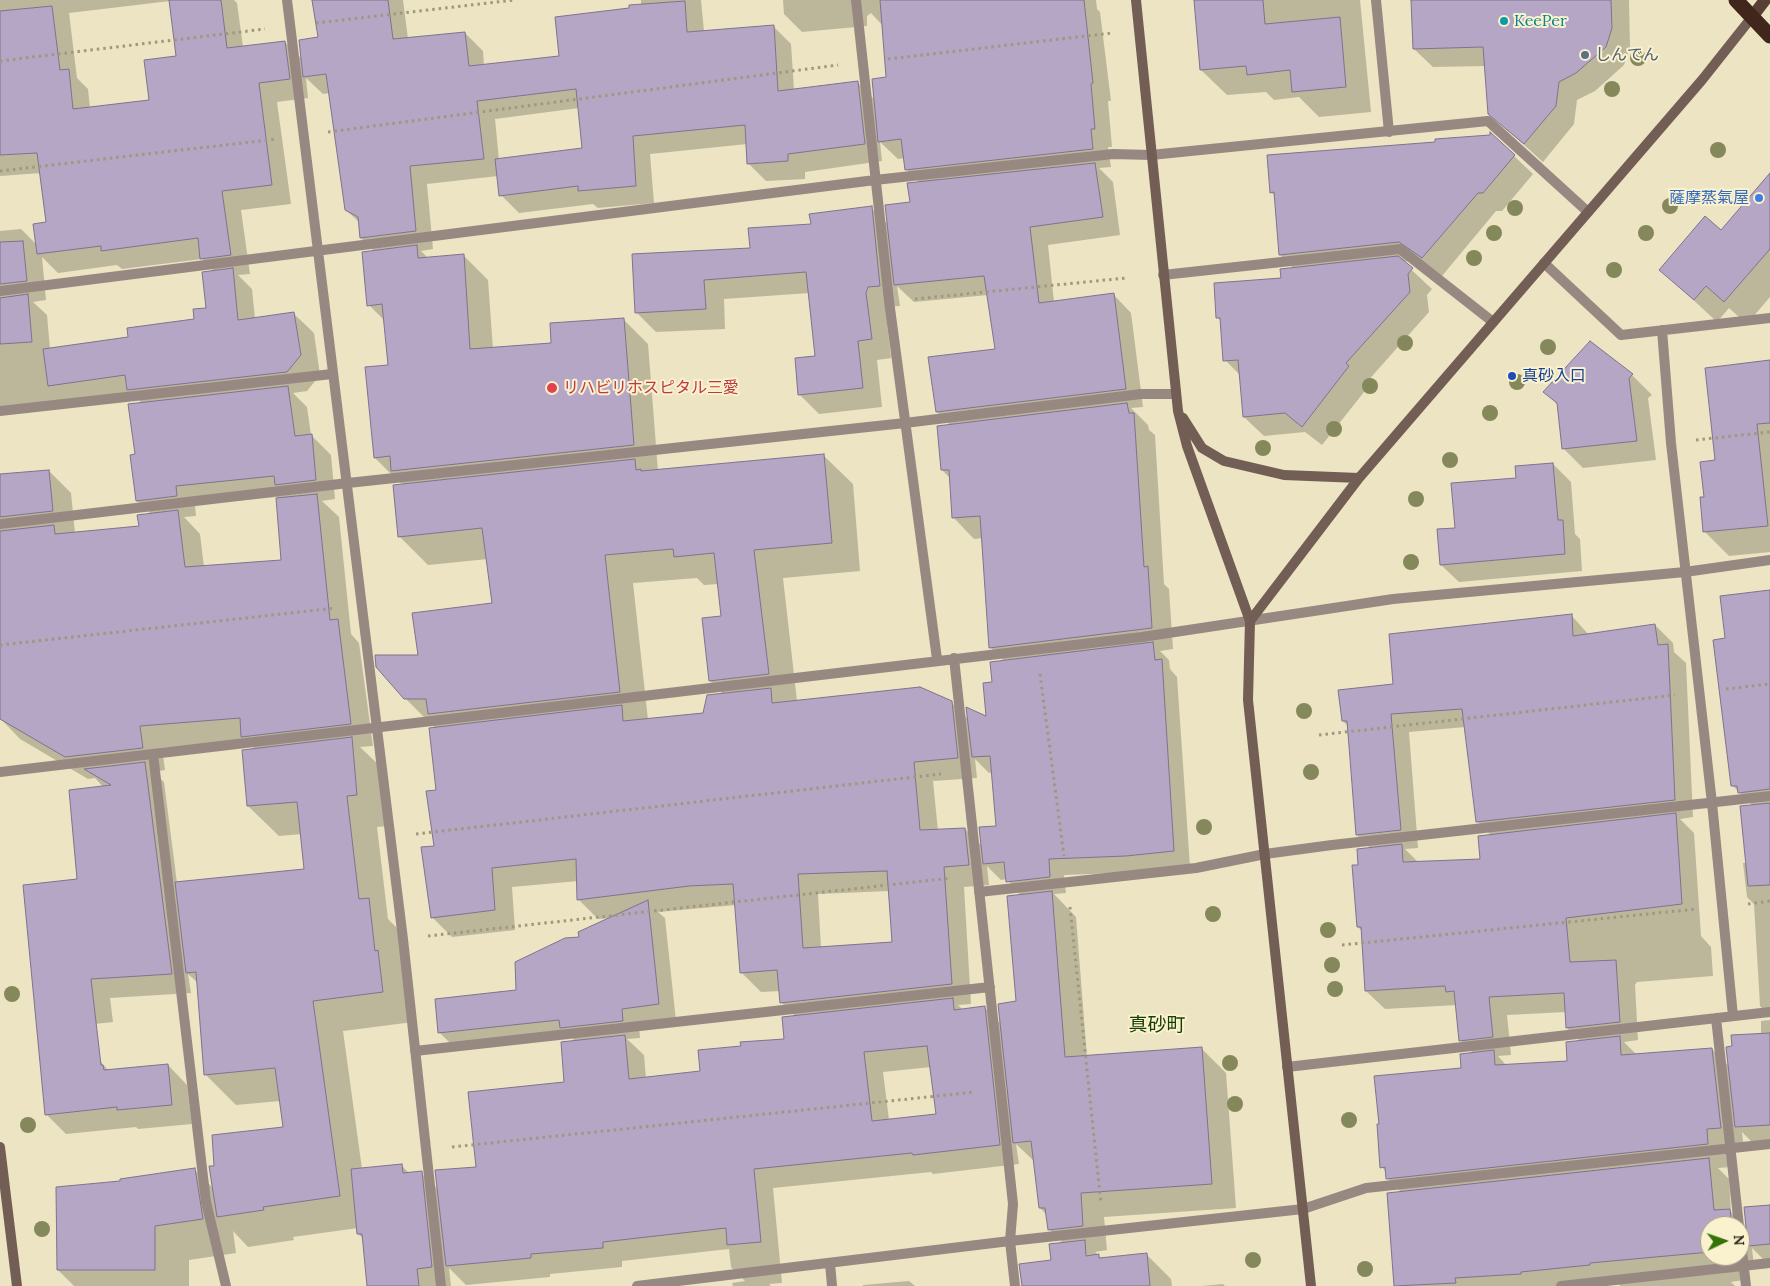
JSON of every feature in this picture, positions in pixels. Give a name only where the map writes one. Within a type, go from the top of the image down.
[{"type":"highway","points":[[1736,0],[1770,36]]},
{"type":"main road","points":[[1752,17],[1766,0]]},
{"type":"street","points":[[286,0],[316,250],[348,483],[441,1286]]},
{"type":"street","points":[[856,0],[889,301],[938,659]]},
{"type":"street","points":[[1136,0],[1150,156],[1178,410],[1187,446],[1250,621],[1248,700],[1311,1286]]},
{"type":"street","points":[[1376,0],[1390,132]]},
{"type":"street","points":[[1250,621],[1359,478],[1702,80],[1752,17]]},
{"type":"street","points":[[0,291],[875,180],[1113,154],[1150,156],[1488,121],[1588,212]]},
{"type":"street","points":[[1163,275],[1400,249],[1493,322]]},
{"type":"street","points":[[1544,263],[1621,335],[1770,318]]},
{"type":"street","points":[[1662,330],[1671,443],[1712,803],[1733,1016]]},
{"type":"street","points":[[0,411],[332,374]]},
{"type":"street","points":[[0,524],[348,483],[905,423],[1141,394],[1176,394]]},
{"type":"street","points":[[1178,410],[1202,448],[1224,461],[1284,475],[1359,478]]},
{"type":"street","points":[[0,772],[938,659],[1151,636],[1393,599],[1685,572],[1770,560]]},
{"type":"street","points":[[954,658],[964,771],[990,987],[1013,1204],[1010,1241],[1015,1286]]},
{"type":"street","points":[[153,754],[206,1202],[226,1286]]},
{"type":"street","points":[[979,892],[1196,868],[1265,854],[1770,796]]},
{"type":"street","points":[[415,1051],[990,987]]},
{"type":"street","points":[[1287,1067],[1770,1012]]},
{"type":"street","points":[[1716,1018],[1738,1216]]},
{"type":"street","points":[[637,1286],[658,1285],[1010,1241],[1303,1209],[1366,1188],[1770,1144]]},
{"type":"street","points":[[0,1147],[17,1286]]},
{"type":"street","points":[[830,1263],[832,1286]]},
{"type":"street","points":[[1750,1265],[1770,1263]]},
{"type":"street","points":[[1561,1286],[1744,1266],[1746,1286]]},
{"type":"path","points":[[0,61],[514,0]]},
{"type":"path","points":[[0,171],[303,136],[864,62],[1139,31]]},
{"type":"path","points":[[889,301],[1126,278]]},
{"type":"path","points":[[1671,443],[1770,432]]},
{"type":"path","points":[[0,645],[361,605]]},
{"type":"path","points":[[1037,648],[1068,883],[1104,1231]]},
{"type":"path","points":[[1320,735],[1770,684]]},
{"type":"path","points":[[389,837],[964,771]]},
{"type":"path","points":[[402,939],[976,875]]},
{"type":"path","points":[[1342,945],[1770,901]]},
{"type":"path","points":[[425,1149],[1001,1089]]},
{"type":"building","points":[[169,0],[221,0],[227,48],[285,41],[290,79],[259,83],[272,185],[222,191],[231,255],[200,259],[198,238],[101,251],[101,246],[37,254],[33,224],[46,222],[37,153],[0,155],[0,11],[52,6],[60,70],[69,69],[73,109],[149,100],[144,60],[176,56]]},
{"type":"building","points":[[312,0],[388,0],[393,39],[465,32],[469,66],[559,56],[555,17],[629,8],[629,5],[685,1],[687,32],[774,25],[778,91],[858,81],[865,144],[788,154],[788,161],[747,164],[745,125],[633,136],[636,186],[578,191],[578,186],[499,196],[495,159],[582,148],[576,89],[477,101],[484,159],[410,166],[416,231],[360,238],[358,217],[345,210],[326,74],[303,77],[299,40],[318,37]]},
{"type":"building","points":[[880,0],[1084,0],[1093,83],[1091,84],[1095,129],[1091,129],[1093,149],[905,170],[901,139],[878,142],[872,79],[886,77]]},
{"type":"building","points":[[1194,0],[1263,0],[1265,24],[1340,17],[1346,87],[1292,92],[1290,70],[1247,75],[1246,66],[1200,70]]},
{"type":"building","points":[[1411,0],[1611,0],[1612,28],[1606,47],[1576,73],[1559,82],[1556,106],[1524,144],[1488,114],[1483,47],[1413,49]]},
{"type":"building","points":[[1490,132],[1515,155],[1483,193],[1478,193],[1422,258],[1399,242],[1279,255],[1274,192],[1270,193],[1267,155],[1435,142],[1435,139],[1490,135]]},
{"type":"building","points":[[1095,163],[1103,217],[1030,227],[1039,303],[1114,293],[1126,389],[936,412],[928,357],[995,349],[984,276],[894,285],[885,205],[910,202],[907,183]]},
{"type":"building","points":[[1770,173],[1770,249],[1724,302],[1706,286],[1694,300],[1659,270],[1705,216],[1721,230]]},
{"type":"building","points":[[872,206],[880,286],[868,287],[866,293],[872,339],[858,341],[863,388],[798,395],[795,358],[815,356],[806,272],[704,280],[706,309],[635,313],[632,254],[750,248],[748,228],[811,224],[809,214]]},
{"type":"building","points":[[23,241],[27,281],[0,284],[0,242]]},
{"type":"building","points":[[417,245],[418,258],[464,254],[470,349],[551,343],[550,323],[624,318],[634,445],[391,471],[390,456],[374,458],[365,367],[388,365],[382,304],[367,306],[362,252]]},
{"type":"building","points":[[1398,256],[1413,268],[1408,274],[1410,292],[1346,363],[1349,366],[1302,427],[1285,413],[1243,417],[1238,360],[1223,361],[1220,318],[1216,318],[1214,283],[1281,278],[1280,269]]},
{"type":"building","points":[[233,268],[238,320],[294,312],[301,355],[287,372],[127,390],[125,375],[48,386],[43,349],[128,337],[127,328],[194,319],[193,309],[206,308],[202,272]]},
{"type":"building","points":[[28,294],[32,342],[0,344],[0,298]]},
{"type":"building","points":[[1590,341],[1633,374],[1629,378],[1637,441],[1562,449],[1557,403],[1543,392]]},
{"type":"building","points":[[1770,360],[1770,423],[1757,424],[1768,526],[1703,532],[1700,497],[1704,497],[1700,462],[1715,460],[1705,368]]},
{"type":"building","points":[[288,386],[295,436],[312,434],[316,480],[275,485],[274,476],[176,486],[177,496],[136,501],[130,455],[135,454],[128,404]]},
{"type":"building","points":[[1127,403],[1129,413],[1134,413],[1144,567],[1148,566],[1152,628],[989,648],[980,516],[952,518],[949,470],[941,470],[937,426]]},
{"type":"building","points":[[824,454],[832,543],[754,550],[769,674],[709,681],[702,618],[721,616],[714,553],[674,557],[673,549],[605,555],[620,692],[428,714],[426,699],[404,699],[376,667],[375,655],[418,655],[412,613],[492,603],[482,528],[398,537],[393,485],[635,459],[636,470],[641,469],[641,471]]},
{"type":"building","points":[[1553,463],[1558,520],[1563,520],[1565,554],[1440,565],[1437,529],[1455,528],[1451,483],[1516,478],[1515,466]]},
{"type":"building","points":[[49,470],[53,511],[0,517],[0,474]]},
{"type":"building","points":[[317,494],[330,620],[338,619],[351,724],[241,737],[240,718],[140,726],[143,748],[65,757],[0,719],[0,531],[54,525],[55,534],[139,526],[137,515],[178,510],[185,567],[281,560],[276,498]]},
{"type":"building","points":[[1770,590],[1770,789],[1738,793],[1737,786],[1731,786],[1713,640],[1725,638],[1720,596]]},
{"type":"building","points":[[1572,614],[1573,636],[1655,624],[1658,645],[1668,644],[1675,800],[1476,822],[1462,709],[1391,714],[1401,830],[1356,835],[1347,721],[1342,721],[1338,690],[1393,684],[1389,634]]},
{"type":"building","points":[[1153,642],[1155,660],[1162,659],[1174,851],[1126,856],[1049,859],[1050,877],[1006,882],[1004,862],[983,864],[979,827],[996,826],[990,756],[972,757],[966,707],[986,716],[983,683],[992,682],[990,662]]},
{"type":"building","points":[[920,687],[952,701],[958,758],[914,762],[920,830],[965,828],[969,865],[944,867],[952,984],[780,1003],[777,970],[740,973],[733,884],[689,886],[577,900],[576,859],[492,868],[495,910],[431,918],[421,847],[434,846],[426,791],[436,790],[429,728],[622,705],[623,721],[703,713],[707,695],[771,688],[772,703]],"holes":[[[887,871],[892,942],[803,948],[798,874]]]},
{"type":"building","points":[[352,737],[357,795],[347,796],[359,899],[369,898],[375,951],[378,950],[383,992],[313,1001],[340,1196],[263,1207],[264,1210],[217,1217],[209,1166],[214,1166],[212,1135],[283,1127],[275,1068],[204,1075],[196,972],[186,973],[175,882],[304,869],[297,802],[247,806],[242,750]]},
{"type":"building","points":[[145,762],[172,974],[91,979],[101,1065],[103,1065],[104,1070],[168,1064],[172,1105],[117,1110],[117,1107],[45,1115],[23,885],[77,879],[69,790],[111,785],[84,769]]},
{"type":"building","points":[[1770,803],[1770,885],[1748,886],[1740,806]]},
{"type":"building","points":[[1676,813],[1682,904],[1566,918],[1570,962],[1616,960],[1620,1022],[1566,1028],[1564,993],[1489,997],[1493,1037],[1459,1041],[1454,991],[1446,992],[1445,986],[1365,991],[1361,927],[1357,927],[1352,865],[1358,865],[1357,849],[1402,844],[1403,862],[1480,859],[1478,836]]},
{"type":"building","points":[[1052,891],[1065,1057],[1202,1047],[1212,1184],[1081,1193],[1083,1226],[1048,1230],[1045,1208],[1039,1208],[1031,1141],[1013,1143],[998,1004],[1016,1001],[1007,896]]},
{"type":"building","points":[[648,900],[659,1004],[622,1009],[623,1021],[560,1028],[559,1020],[438,1033],[435,999],[516,990],[515,962],[565,938],[579,937],[578,932]]},
{"type":"building","points":[[953,998],[954,1010],[985,1006],[1000,1145],[913,1155],[912,1153],[754,1169],[761,1242],[727,1245],[726,1228],[603,1242],[603,1248],[531,1254],[531,1258],[446,1266],[435,1170],[476,1167],[468,1092],[564,1082],[561,1042],[625,1035],[629,1079],[700,1071],[698,1050],[741,1046],[740,1042],[784,1039],[782,1017]],"holes":[[[927,1046],[936,1114],[872,1121],[864,1052]]]},
{"type":"building","points":[[1770,1033],[1770,1125],[1735,1127],[1726,1047],[1732,1046],[1731,1035]]},
{"type":"building","points":[[1620,1036],[1621,1055],[1712,1048],[1721,1128],[1707,1129],[1708,1144],[1386,1179],[1385,1167],[1380,1168],[1377,1124],[1379,1124],[1374,1076],[1461,1068],[1460,1054],[1494,1050],[1495,1065],[1567,1061],[1566,1042]]},
{"type":"building","points":[[1709,1158],[1714,1210],[1730,1209],[1731,1216],[1700,1216],[1700,1253],[1590,1263],[1590,1265],[1521,1272],[1521,1274],[1455,1278],[1456,1283],[1394,1286],[1387,1193]]},
{"type":"building","points":[[402,1164],[403,1173],[422,1171],[432,1267],[417,1269],[419,1286],[367,1286],[362,1234],[357,1234],[351,1169]]},
{"type":"building","points":[[195,1168],[203,1219],[155,1226],[155,1270],[57,1270],[56,1187],[120,1181],[120,1179]]},
{"type":"building","points":[[1770,1205],[1770,1244],[1750,1246],[1750,1216],[1745,1216],[1744,1207]]},
{"type":"building","points":[[1085,1240],[1086,1256],[1099,1254],[1099,1258],[1147,1253],[1150,1286],[1022,1286],[1019,1264],[1051,1260],[1049,1244]]},
{"type":"place","name":"KeePer","points":[[1504,21]]},
{"type":"place","name":"しんでん","points":[[1585,55]]},
{"type":"place","name":"薩摩蒸氣屋","points":[[1759,198]]},
{"type":"place","name":"真砂入口","points":[[1512,376]]},
{"type":"place","name":"リハビリホスピタル三愛","points":[[552,388]]},
{"type":"district","name":"真砂町","points":[[1157,1026]]}]
